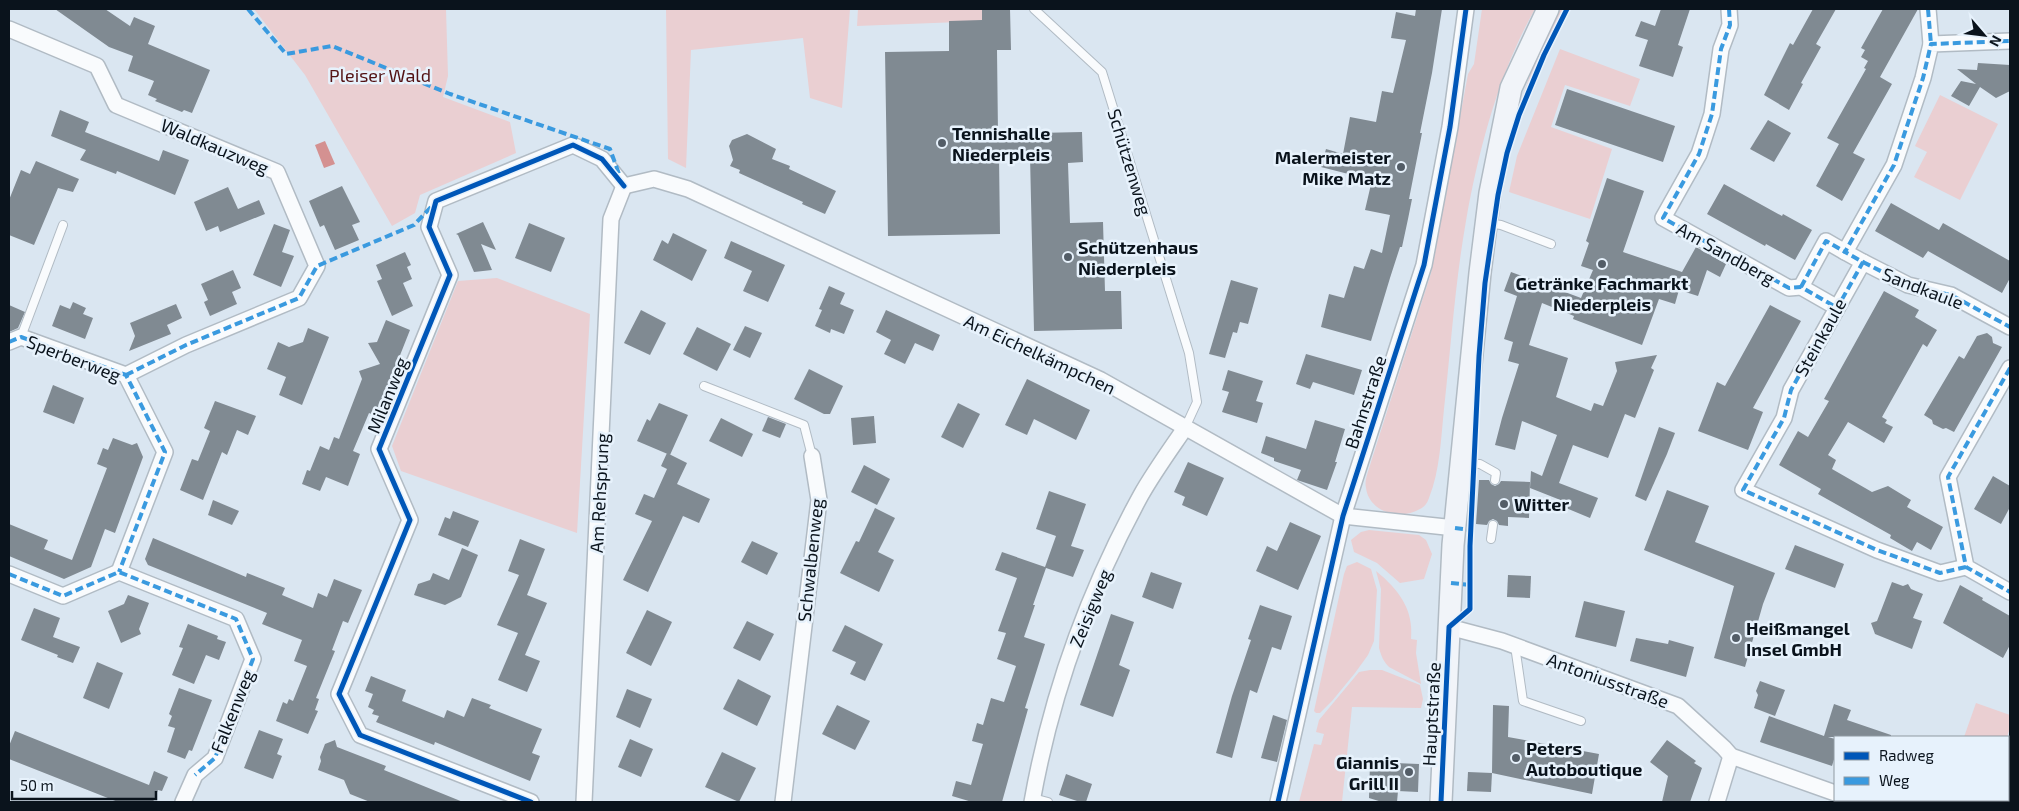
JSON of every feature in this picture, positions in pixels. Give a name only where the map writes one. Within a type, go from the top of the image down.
[{"type":"main road","name":"Hauptstraße","points":[[1441,802],[1449,627],[1460,463],[1490,192],[1511,88],[1548,9]]},
{"type":"street","name":"Bahnstraße","points":[[1278,802],[1343,516],[1424,265],[1450,127],[1466,9]]},
{"type":"street","name":"Am Sandberg","points":[[1729,9],[1730,24],[1721,49],[1712,114],[1699,154],[1663,218],[1789,288],[1801,287],[1836,306]]},
{"type":"street","points":[[1845,252],[1894,165],[1923,78],[1931,44],[1928,9]]},
{"type":"street","name":"Waldkauzweg","points":[[9,29],[97,66],[116,105],[277,172],[317,266],[300,298],[186,345],[126,374]]},
{"type":"street","points":[[1931,44],[2010,41]]},
{"type":"street","name":"Milanweg","points":[[531,802],[360,735],[338,694],[410,520],[379,449],[450,275],[429,227],[436,201],[572,145],[602,159],[624,186]]},
{"type":"street","name":"Am Eichelkämpchen","points":[[624,186],[654,179],[688,189],[1101,380],[1343,516],[1455,528]]},
{"type":"street","name":"Am Rehsprung","points":[[584,802],[611,220],[624,186]]},
{"type":"street","points":[[1801,287],[1826,241],[1863,262]]},
{"type":"street","name":"Steinkaule","points":[[1863,262],[1836,306],[1791,390],[1784,418],[1743,490],[1877,550],[1940,574],[1966,567]]},
{"type":"street","name":"Sandkaule","points":[[1863,262],[1908,285],[1951,295],[2010,327]]},
{"type":"street","name":"Sperberweg","points":[[15,340],[126,374],[165,452],[119,572]]},
{"type":"street","points":[[2010,368],[1948,477],[1966,567],[2010,592]]},
{"type":"street","name":"Zeisigweg","points":[[1033,800],[1063,676],[1094,594],[1142,495],[1185,428]]},
{"type":"street","name":"Schwalbenweg","points":[[783,802],[819,500],[812,456]]},
{"type":"street","points":[[9,574],[63,596],[119,572]]},
{"type":"street","name":"Falkenweg","points":[[119,572],[236,619],[252,659],[215,758],[196,775],[183,802]]},
{"type":"street","name":"Antoniusstraße","points":[[1449,627],[1515,646],[1678,706],[1726,750],[1834,793]]},
{"type":"street","points":[[1717,802],[1726,750]]},
{"type":"lane","name":"Schützenweg","points":[[1034,9],[1102,72],[1189,353],[1197,402],[1185,428]]},
{"type":"lane","points":[[1486,223],[1501,225],[1551,244]]},
{"type":"lane","points":[[15,340],[63,225]]},
{"type":"lane","name":"Schwalbenweg","points":[[704,386],[804,426],[812,456]]},
{"type":"lane","points":[[1460,463],[1480,464],[1496,473],[1495,480]]},
{"type":"lane","points":[[1491,540],[1493,525]]},
{"type":"lane","points":[[1515,646],[1523,700],[1581,721]]},
{"type":"lane","points":[[1033,800],[1048,802]]},
{"type":"green space","name":"Pleiser Wald","points":[[254,9],[446,9],[448,76],[443,97],[510,122],[516,153],[420,195],[415,213],[392,226],[305,75]]},
{"type":"green space","points":[[666,9],[850,9],[842,108],[810,98],[803,38],[691,50],[686,168],[668,159]]},
{"type":"green space","points":[[858,9],[1010,9],[1010,20],[857,26]]},
{"type":"green space","points":[[1482,9],[1535,9],[1522,33],[1501,85],[1484,139],[1471,194],[1459,268],[1440,454],[1433,488],[1423,507],[1412,513],[1395,514],[1379,508],[1373,503],[1368,496],[1366,478],[1431,273],[1468,74],[1474,64]]},
{"type":"green space","points":[[1560,9],[1565,9],[1519,106],[1533,67]]},
{"type":"green space","points":[[1560,49],[1640,79],[1630,106],[1565,85],[1551,127],[1612,149],[1590,219],[1509,192],[1517,156]]},
{"type":"green space","points":[[1940,95],[1998,124],[1960,200],[1914,177],[1927,152],[1915,146]]},
{"type":"green space","points":[[497,278],[590,314],[577,533],[401,471],[392,446],[458,281]]},
{"type":"green space","points":[[1369,530],[1419,535],[1426,540],[1432,554],[1424,579],[1400,583],[1377,563],[1354,552],[1351,540],[1361,532]]},
{"type":"green space","points":[[1357,562],[1371,569],[1377,590],[1374,641],[1368,655],[1355,673],[1332,701],[1320,713],[1316,713],[1314,711],[1344,574],[1347,566]]},
{"type":"green space","points":[[1376,571],[1398,593],[1407,609],[1410,618],[1411,639],[1417,640],[1416,653],[1421,684],[1389,667],[1381,656],[1379,648],[1381,589]]},
{"type":"green space","points":[[1382,670],[1420,685],[1423,699],[1421,708],[1352,707],[1342,802],[1299,802],[1314,744],[1321,745],[1324,734],[1316,732],[1319,720],[1359,672]]},
{"type":"green space","points":[[1976,703],[2010,715],[2010,728],[2007,736],[1964,736]]},
{"type":"shaded area","points":[[325,141],[335,164],[324,168],[315,145]]},
{"type":"building","points":[[55,9],[105,9],[130,26],[134,17],[155,26],[148,44],[210,70],[192,113],[184,110],[182,112],[155,101],[157,99],[148,95],[154,81],[128,71],[133,56],[109,47]]},
{"type":"building","name":"Tennishalle Niederpleis","points":[[982,9],[1010,9],[1011,50],[997,50],[998,134],[1082,132],[1083,162],[1068,163],[1070,223],[1103,222],[1105,291],[1121,291],[1122,329],[1034,331],[1030,156],[999,157],[1000,234],[888,236],[885,52],[949,51],[949,21],[982,20]]},
{"type":"building","points":[[1416,9],[1442,9],[1420,133],[1422,133],[1409,199],[1412,199],[1408,219],[1402,247],[1400,247],[1371,341],[1321,327],[1329,294],[1344,298],[1354,266],[1364,269],[1371,249],[1382,253],[1390,215],[1365,210],[1372,180],[1321,167],[1326,149],[1343,154],[1350,117],[1376,122],[1382,91],[1393,93],[1406,40],[1391,38],[1396,12],[1415,16]]},
{"type":"building","points":[[1661,9],[1690,9],[1678,45],[1683,47],[1673,77],[1639,66],[1648,40],[1635,36],[1641,21],[1655,26]]},
{"type":"building","points":[[1813,9],[1836,9],[1816,44],[1821,47],[1801,83],[1803,84],[1789,110],[1764,95],[1790,43],[1793,45]]},
{"type":"building","points":[[1883,9],[1918,9],[1880,77],[1892,84],[1853,153],[1865,159],[1842,201],[1816,186],[1839,144],[1827,138],[1866,69],[1864,68],[1868,61],[1861,57],[1865,50],[1861,48]]},
{"type":"building","points":[[1978,63],[2010,65],[2010,91],[1996,98],[1980,87],[1969,106],[1951,96],[1961,81],[1976,84],[1957,69],[1977,70]]},
{"type":"building","points":[[1567,89],[1675,126],[1663,162],[1555,125]]},
{"type":"building","points":[[60,110],[89,122],[85,132],[159,161],[163,150],[189,160],[175,195],[117,171],[116,174],[80,160],[86,150],[51,136]]},
{"type":"building","points":[[1768,120],[1791,133],[1774,162],[1750,149]]},
{"type":"building","points":[[747,134],[776,149],[772,159],[790,166],[789,169],[836,191],[825,214],[739,173],[740,170],[730,166],[733,160],[729,146],[732,140]]},
{"type":"building","points":[[36,161],[79,179],[73,192],[58,188],[34,245],[9,235],[9,200],[21,170],[30,174]]},
{"type":"building","points":[[1607,178],[1644,191],[1623,252],[1682,272],[1696,247],[1726,264],[1720,277],[1707,270],[1698,296],[1679,290],[1675,304],[1659,299],[1642,345],[1573,319],[1574,316],[1542,303],[1529,345],[1568,358],[1556,397],[1591,411],[1594,403],[1603,406],[1617,371],[1615,362],[1657,355],[1651,368],[1654,370],[1635,418],[1625,414],[1608,458],[1573,445],[1559,483],[1598,498],[1590,518],[1566,508],[1568,503],[1530,488],[1531,471],[1542,476],[1557,435],[1522,421],[1515,450],[1495,445],[1519,364],[1508,361],[1513,342],[1504,339],[1517,296],[1504,291],[1511,272],[1581,298],[1593,270],[1581,266],[1589,243],[1586,241]]},
{"type":"building","points":[[1724,184],[1812,230],[1795,260],[1707,214]]},
{"type":"building","points":[[342,186],[360,222],[352,225],[359,240],[335,250],[324,225],[320,227],[309,201]]},
{"type":"building","points":[[228,187],[238,209],[259,200],[265,214],[220,232],[218,226],[206,231],[194,202]]},
{"type":"building","points":[[1891,203],[1939,230],[1943,223],[2010,261],[2010,278],[2002,293],[1928,251],[1923,258],[1875,231]]},
{"type":"building","points":[[483,222],[496,250],[481,244],[492,270],[474,272],[456,234]]},
{"type":"building","points":[[529,223],[565,238],[551,272],[515,258]]},
{"type":"building","points":[[274,224],[290,230],[282,252],[294,256],[281,287],[253,275]]},
{"type":"building","points":[[673,233],[707,250],[692,281],[653,260],[662,240],[668,244]]},
{"type":"building","points":[[731,241],[785,265],[768,302],[743,291],[752,271],[724,258]]},
{"type":"building","points":[[405,252],[411,265],[407,267],[412,279],[403,283],[413,306],[392,316],[377,281],[382,279],[376,265]]},
{"type":"building","points":[[233,270],[241,288],[232,292],[237,304],[210,316],[204,302],[208,300],[201,284]]},
{"type":"building","points":[[1231,280],[1258,288],[1248,324],[1240,322],[1237,333],[1233,332],[1225,358],[1209,354]]},
{"type":"building","points":[[829,286],[845,293],[840,304],[854,310],[844,334],[831,329],[830,333],[815,326],[822,310],[819,309]]},
{"type":"building","points":[[1884,291],[1919,310],[1915,317],[1937,330],[1927,347],[1923,344],[1882,417],[1887,420],[1885,423],[1893,427],[1884,443],[1848,422],[1828,455],[1836,460],[1832,469],[1872,492],[1888,486],[1911,500],[1907,507],[1943,527],[1931,550],[1917,542],[1912,551],[1890,538],[1891,535],[1818,494],[1821,489],[1779,465],[1798,431],[1808,437],[1829,401],[1824,399]]},
{"type":"building","points":[[73,302],[86,308],[83,314],[93,318],[85,339],[52,326],[60,305],[70,309]]},
{"type":"building","points":[[176,304],[182,318],[167,325],[171,334],[129,351],[135,336],[130,323]]},
{"type":"building","points":[[9,305],[25,312],[18,328],[9,332]]},
{"type":"building","points":[[1770,305],[1801,321],[1753,408],[1763,412],[1748,450],[1698,431],[1717,382],[1725,386]]},
{"type":"building","points":[[641,310],[666,323],[650,355],[624,343]]},
{"type":"building","points":[[886,310],[940,335],[933,351],[915,343],[905,364],[884,354],[891,340],[876,332]]},
{"type":"building","points":[[386,320],[410,330],[376,416],[369,413],[353,451],[360,454],[348,486],[326,477],[320,491],[302,484],[307,470],[310,471],[320,446],[329,450],[334,437],[339,439],[362,379],[359,371],[380,364],[368,343],[377,342]]},
{"type":"building","points":[[745,326],[762,333],[750,358],[733,350]]},
{"type":"building","points":[[697,327],[731,344],[717,371],[683,354]]},
{"type":"building","points":[[308,328],[329,337],[302,405],[279,395],[286,377],[267,369],[278,342],[289,347],[303,342]]},
{"type":"building","points":[[1987,333],[1992,337],[1993,343],[2002,347],[1954,432],[1933,424],[1932,420],[1924,415],[1959,356],[1964,359],[1977,336]]},
{"type":"building","points":[[1306,354],[1362,370],[1354,395],[1313,382],[1310,389],[1296,384]]},
{"type":"building","points":[[809,369],[843,386],[830,414],[824,414],[794,399]]},
{"type":"building","points":[[1228,370],[1263,381],[1256,401],[1263,403],[1257,423],[1222,412],[1229,392],[1222,390]]},
{"type":"building","points":[[1027,379],[1090,410],[1076,440],[1034,419],[1027,435],[1005,425]]},
{"type":"building","points":[[53,385],[84,398],[74,424],[43,412]]},
{"type":"building","points":[[215,401],[256,416],[248,435],[237,430],[227,455],[222,452],[203,500],[180,490],[192,459],[198,461],[210,431],[204,428]]},
{"type":"building","points":[[659,403],[688,415],[670,455],[637,441],[647,419],[650,421]]},
{"type":"building","points":[[958,403],[980,414],[963,448],[941,437]]},
{"type":"building","points":[[874,416],[876,443],[853,445],[851,418]]},
{"type":"building","points":[[768,417],[786,424],[780,438],[762,431]]},
{"type":"building","points":[[721,418],[753,434],[742,457],[709,441]]},
{"type":"building","points":[[1315,420],[1345,429],[1335,462],[1337,462],[1327,490],[1297,480],[1301,470],[1274,461],[1274,458],[1261,453],[1266,436],[1306,449]]},
{"type":"building","points":[[1659,427],[1675,433],[1646,501],[1635,496]]},
{"type":"building","points":[[113,438],[132,445],[137,443],[143,457],[115,533],[105,529],[91,567],[64,579],[9,556],[9,524],[48,540],[44,549],[72,560],[107,468],[97,464],[103,448],[108,450]]},
{"type":"building","points":[[667,453],[687,463],[677,484],[710,499],[699,523],[683,516],[648,592],[623,580],[652,521],[635,514],[644,494],[654,498],[667,469],[661,466]]},
{"type":"building","points":[[1188,462],[1224,478],[1207,516],[1182,505],[1185,497],[1174,492]]},
{"type":"building","points":[[864,465],[890,479],[877,505],[851,492]]},
{"type":"building","points":[[1993,476],[2010,486],[2010,507],[2001,524],[1974,509]]},
{"type":"building","name":"Witter","points":[[1479,480],[1489,480],[1495,486],[1501,481],[1530,482],[1529,518],[1508,517],[1508,526],[1499,525],[1493,519],[1487,525],[1476,524]]},
{"type":"building","points":[[1667,490],[1709,506],[1695,542],[1775,573],[1763,604],[1745,667],[1714,658],[1734,586],[1644,550]]},
{"type":"building","points":[[1049,491],[1086,504],[1071,546],[1084,550],[1073,577],[1046,568],[1033,605],[1035,605],[1024,637],[1045,644],[1025,708],[1028,709],[1002,802],[972,802],[952,796],[956,781],[971,785],[983,744],[972,741],[977,723],[983,725],[991,698],[1004,702],[1016,666],[997,659],[1006,633],[998,631],[1017,578],[995,570],[1002,552],[1045,567],[1056,536],[1036,529]]},
{"type":"building","points":[[213,500],[239,511],[232,525],[208,515]]},
{"type":"building","points":[[875,508],[895,518],[878,552],[894,560],[879,592],[840,573],[856,541],[859,542]]},
{"type":"building","points":[[453,511],[479,521],[468,547],[438,535],[445,517],[450,519]]},
{"type":"building","points":[[1290,522],[1321,536],[1298,590],[1256,571],[1267,546],[1277,551]]},
{"type":"building","points":[[153,538],[246,577],[247,573],[285,588],[282,595],[313,608],[318,593],[327,597],[334,579],[362,590],[348,623],[343,621],[332,650],[335,651],[316,698],[319,699],[315,710],[318,711],[308,734],[276,721],[283,702],[287,704],[289,699],[293,701],[307,666],[294,661],[302,640],[262,624],[267,613],[148,565],[145,559]]},
{"type":"building","points":[[520,539],[545,549],[527,595],[547,603],[525,655],[540,661],[527,692],[498,680],[518,633],[497,625],[519,575],[508,571]]},
{"type":"building","points":[[752,541],[778,553],[767,575],[741,562]]},
{"type":"building","points":[[1795,545],[1844,564],[1835,588],[1785,569]]},
{"type":"building","points":[[462,548],[478,555],[461,597],[445,605],[414,595],[418,584],[430,580],[433,573],[449,580]]},
{"type":"building","points":[[1151,572],[1182,583],[1173,609],[1142,597]]},
{"type":"building","points":[[1508,575],[1531,576],[1530,598],[1507,597]]},
{"type":"building","points":[[1892,582],[1903,586],[1908,584],[1911,589],[1923,594],[1913,618],[1922,621],[1912,649],[1875,634],[1871,623],[1877,621]]},
{"type":"building","points":[[1960,585],[2010,616],[2010,645],[2003,658],[1943,623]]},
{"type":"building","points":[[128,595],[149,603],[139,629],[141,634],[121,643],[108,611],[124,604]]},
{"type":"building","points":[[1584,601],[1625,611],[1616,647],[1575,637]]},
{"type":"building","points":[[1260,605],[1292,616],[1281,650],[1272,647],[1257,693],[1250,690],[1232,758],[1216,753],[1232,696],[1251,640],[1248,639]]},
{"type":"building","points":[[34,608],[60,618],[53,637],[80,647],[73,663],[21,640]]},
{"type":"building","points":[[647,610],[672,622],[651,666],[626,653]]},
{"type":"building","points":[[1111,614],[1134,622],[1119,665],[1130,670],[1113,717],[1080,705]]},
{"type":"building","points":[[747,621],[774,634],[760,661],[733,648]]},
{"type":"building","points":[[188,624],[218,636],[217,639],[226,642],[219,660],[206,655],[194,684],[172,675],[183,648],[179,647]]},
{"type":"building","points":[[845,625],[883,644],[865,681],[850,674],[856,662],[832,651]]},
{"type":"building","points":[[1636,638],[1668,644],[1669,640],[1694,647],[1686,677],[1630,661]]},
{"type":"building","points":[[97,662],[123,673],[109,709],[83,698]]},
{"type":"building","points":[[371,676],[406,690],[402,701],[444,718],[447,710],[464,717],[472,698],[491,705],[489,708],[542,729],[532,753],[540,756],[530,781],[435,742],[434,745],[376,722],[379,716],[372,714],[374,710],[368,707],[373,694],[365,691]]},
{"type":"building","points":[[738,679],[771,696],[757,726],[723,709]]},
{"type":"building","points":[[1760,681],[1785,690],[1775,716],[1754,708],[1758,695],[1756,691]]},
{"type":"building","points":[[179,688],[212,700],[192,751],[189,750],[185,759],[167,752],[175,728],[168,726],[172,716],[169,714]]},
{"type":"building","points":[[627,689],[652,699],[640,728],[616,717]]},
{"type":"building","points":[[1834,704],[1851,710],[1847,720],[1891,735],[1828,737],[1834,739],[1834,759],[1832,766],[1760,742],[1769,716],[1824,736]]},
{"type":"building","points":[[837,705],[870,721],[855,750],[822,734]]},
{"type":"building","points":[[1493,705],[1509,706],[1508,737],[1599,754],[1592,794],[1492,773]]},
{"type":"building","points":[[1273,715],[1287,720],[1277,762],[1261,758]]},
{"type":"building","points":[[259,730],[283,739],[277,754],[282,756],[273,779],[244,768]]},
{"type":"building","points":[[15,731],[149,785],[154,771],[168,777],[162,791],[158,790],[153,802],[118,802],[9,759],[9,746]]},
{"type":"building","points":[[630,739],[653,749],[641,777],[618,767]]},
{"type":"building","points":[[335,740],[337,747],[386,766],[384,770],[463,802],[370,802],[350,794],[344,780],[318,770],[325,744]]},
{"type":"building","points":[[1667,740],[1696,761],[1694,763],[1702,768],[1690,802],[1662,802],[1668,776],[1650,762]]},
{"type":"building","points":[[722,752],[756,768],[739,802],[705,787]]},
{"type":"building","points":[[1370,762],[1419,764],[1418,792],[1398,791],[1397,802],[1382,802],[1369,798]]},
{"type":"building","points":[[1468,772],[1492,773],[1491,792],[1467,791]]},
{"type":"building","points":[[1066,774],[1092,784],[1086,802],[1080,802],[1059,795]]},
{"type":"marked path","points":[[248,9],[286,54],[332,46],[450,94],[610,149],[619,174]]},
{"type":"marked path","points":[[1729,9],[1730,25],[1721,49],[1712,114],[1699,154],[1663,218],[1789,288],[1801,287],[1836,307]]},
{"type":"marked path","points":[[1928,9],[1931,44]]},
{"type":"marked path","points":[[1966,567],[1940,573],[1877,550],[1743,490],[1784,418],[1791,390],[1863,262],[1845,252],[1894,165],[1923,78],[1931,44],[2010,41]]},
{"type":"marked path","points":[[126,375],[186,345],[299,298],[317,266],[414,225],[432,206]]},
{"type":"marked path","points":[[1801,287],[1826,241],[1845,252]]},
{"type":"marked path","points":[[1863,262],[1908,285],[1951,295],[2010,327]]},
{"type":"marked path","points":[[9,342],[21,337],[126,375],[165,452],[119,572]]},
{"type":"marked path","points":[[2010,368],[1948,477],[1966,567],[2010,592]]},
{"type":"marked path","points":[[1455,528],[1471,530]]},
{"type":"marked path","points":[[9,574],[63,596],[119,572],[236,619],[253,659],[215,758],[195,775]]},
{"type":"marked path","points":[[1451,583],[1471,585]]},
{"type":"cycle path","points":[[1278,802],[1343,516],[1424,265],[1450,127],[1466,9]]},
{"type":"cycle path","points":[[1441,802],[1449,627],[1470,609],[1470,546],[1479,356],[1485,283],[1498,195],[1507,153],[1519,115],[1544,55],[1567,9]]},
{"type":"cycle path","points":[[531,802],[360,735],[339,694],[410,520],[379,449],[450,275],[429,227],[436,201],[573,145],[602,159],[624,186]]},
{"type":"place","name":"Tennishalle Niederpleis","points":[[942,143]]},
{"type":"place","name":"Malermeister Mike Matz","points":[[1401,167]]},
{"type":"place","name":"Schützenhaus Niederpleis","points":[[1068,257]]},
{"type":"place","name":"Getränke Fachmarkt Niederpleis","points":[[1602,264]]},
{"type":"place","name":"Witter","points":[[1504,504]]},
{"type":"place","name":"Heißmangel Insel GmbH","points":[[1736,638]]},
{"type":"place","name":"Peters Autoboutique","points":[[1516,758]]},
{"type":"place","name":"Giannis Grill II","points":[[1409,772]]}]
